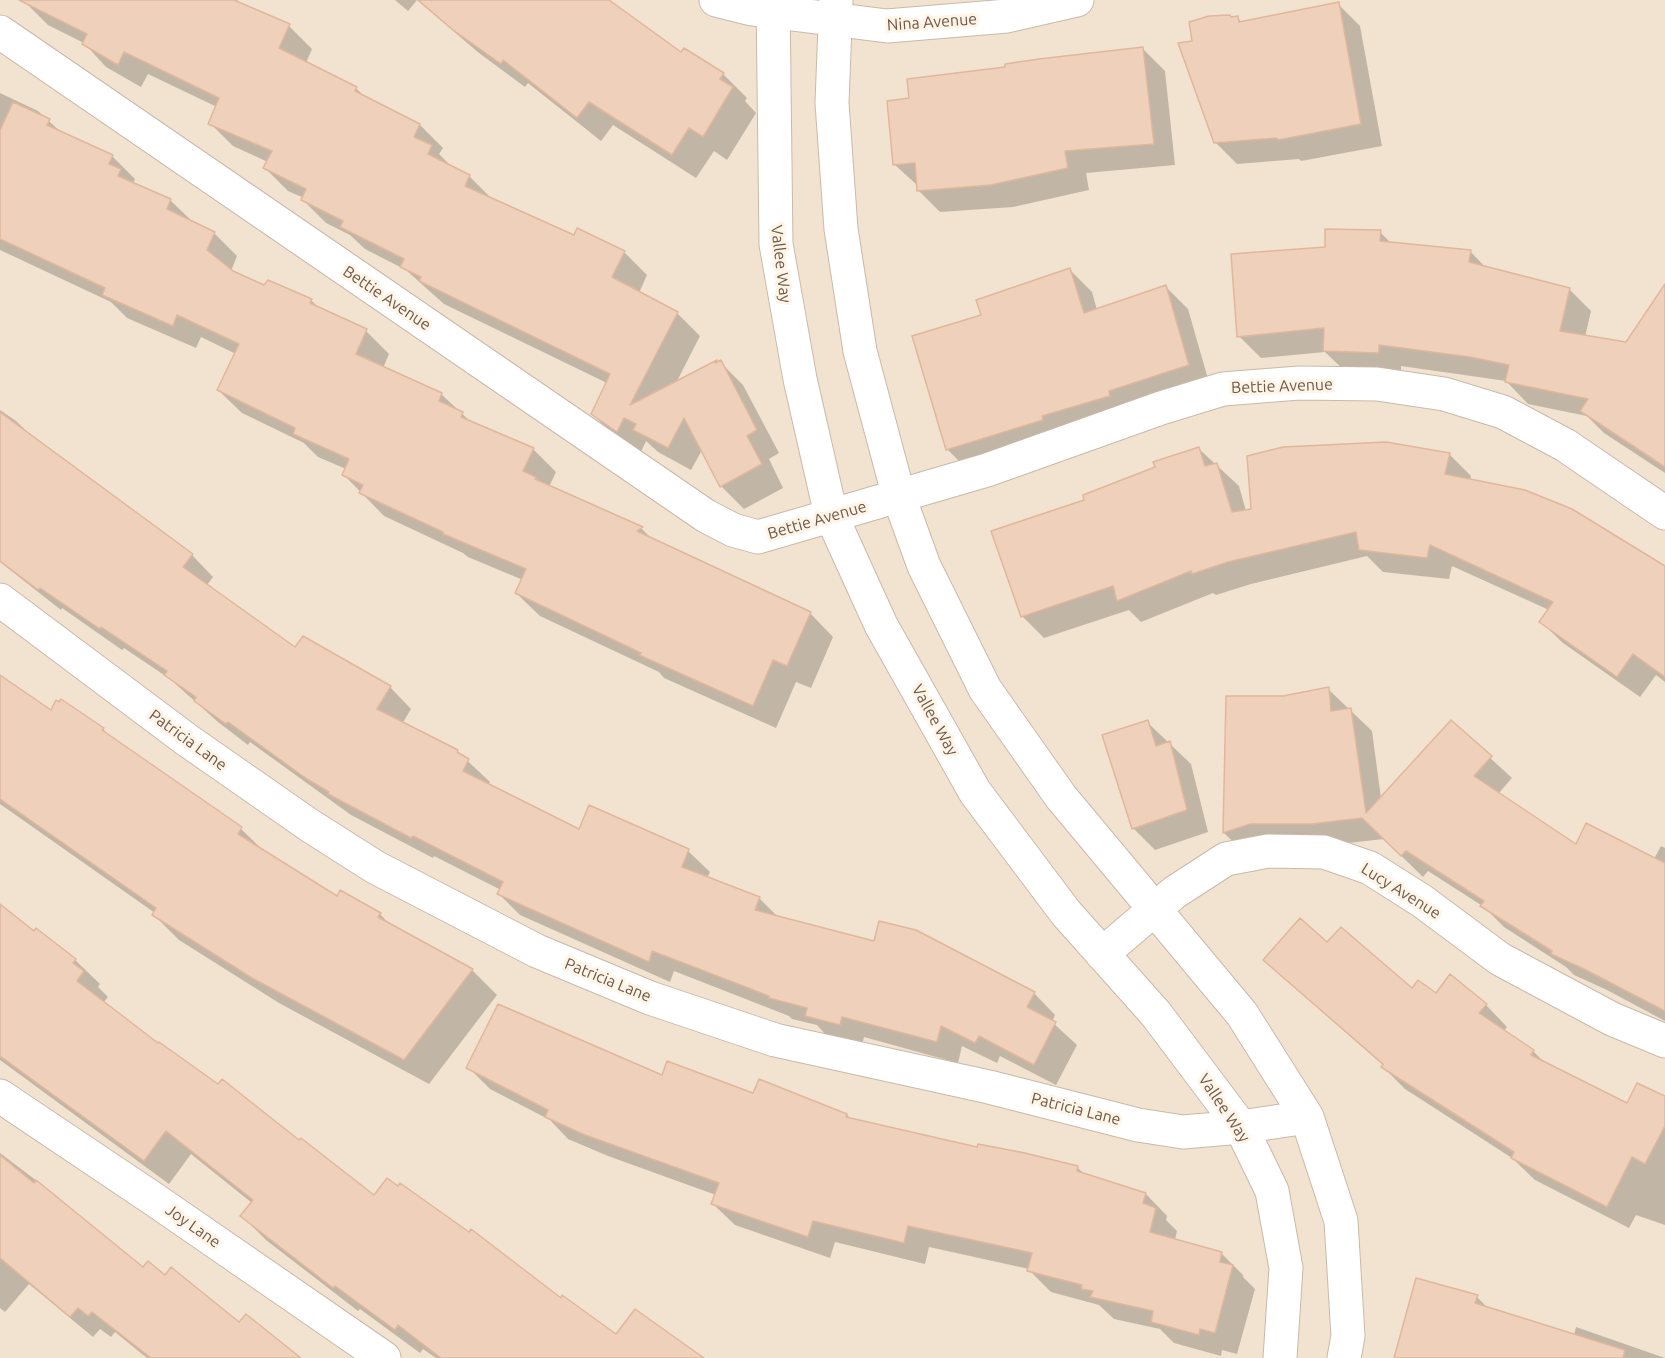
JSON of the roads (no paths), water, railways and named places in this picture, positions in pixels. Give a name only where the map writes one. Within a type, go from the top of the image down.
[{"type":"street","name":"Nina Avenue","points":[[716,0],[752,9],[772,6],[836,9],[887,26],[1007,16],[1077,0]]},
{"type":"street","name":"Vallee Way","points":[[772,6],[776,244],[800,379],[831,515],[881,625],[975,792],[1066,913],[1156,1014],[1241,1127],[1272,1191],[1286,1268],[1280,1358]]},
{"type":"street","points":[[836,9],[832,103],[841,229],[860,351],[899,497],[924,566],[985,689],[1061,797],[1242,1014],[1307,1117],[1341,1221],[1348,1336],[1344,1358]]},
{"type":"street","name":"Bettie Avenue","points":[[0,32],[706,516],[733,530],[758,537],[899,497],[987,470],[1223,388],[1299,384],[1377,384],[1444,394],[1503,412],[1565,445],[1665,513]]},
{"type":"street","name":"Patricia Lane","points":[[0,600],[187,740],[309,825],[375,867],[548,955],[650,998],[775,1040],[989,1087],[1138,1125],[1183,1132],[1241,1127],[1307,1117]]},
{"type":"street","name":"Lucy Avenue","points":[[1102,954],[1175,892],[1226,860],[1268,851],[1324,852],[1370,868],[1422,901],[1500,959],[1612,1018],[1665,1041]]},
{"type":"street","name":"Joy Lane","points":[[0,1096],[384,1358]]}]
